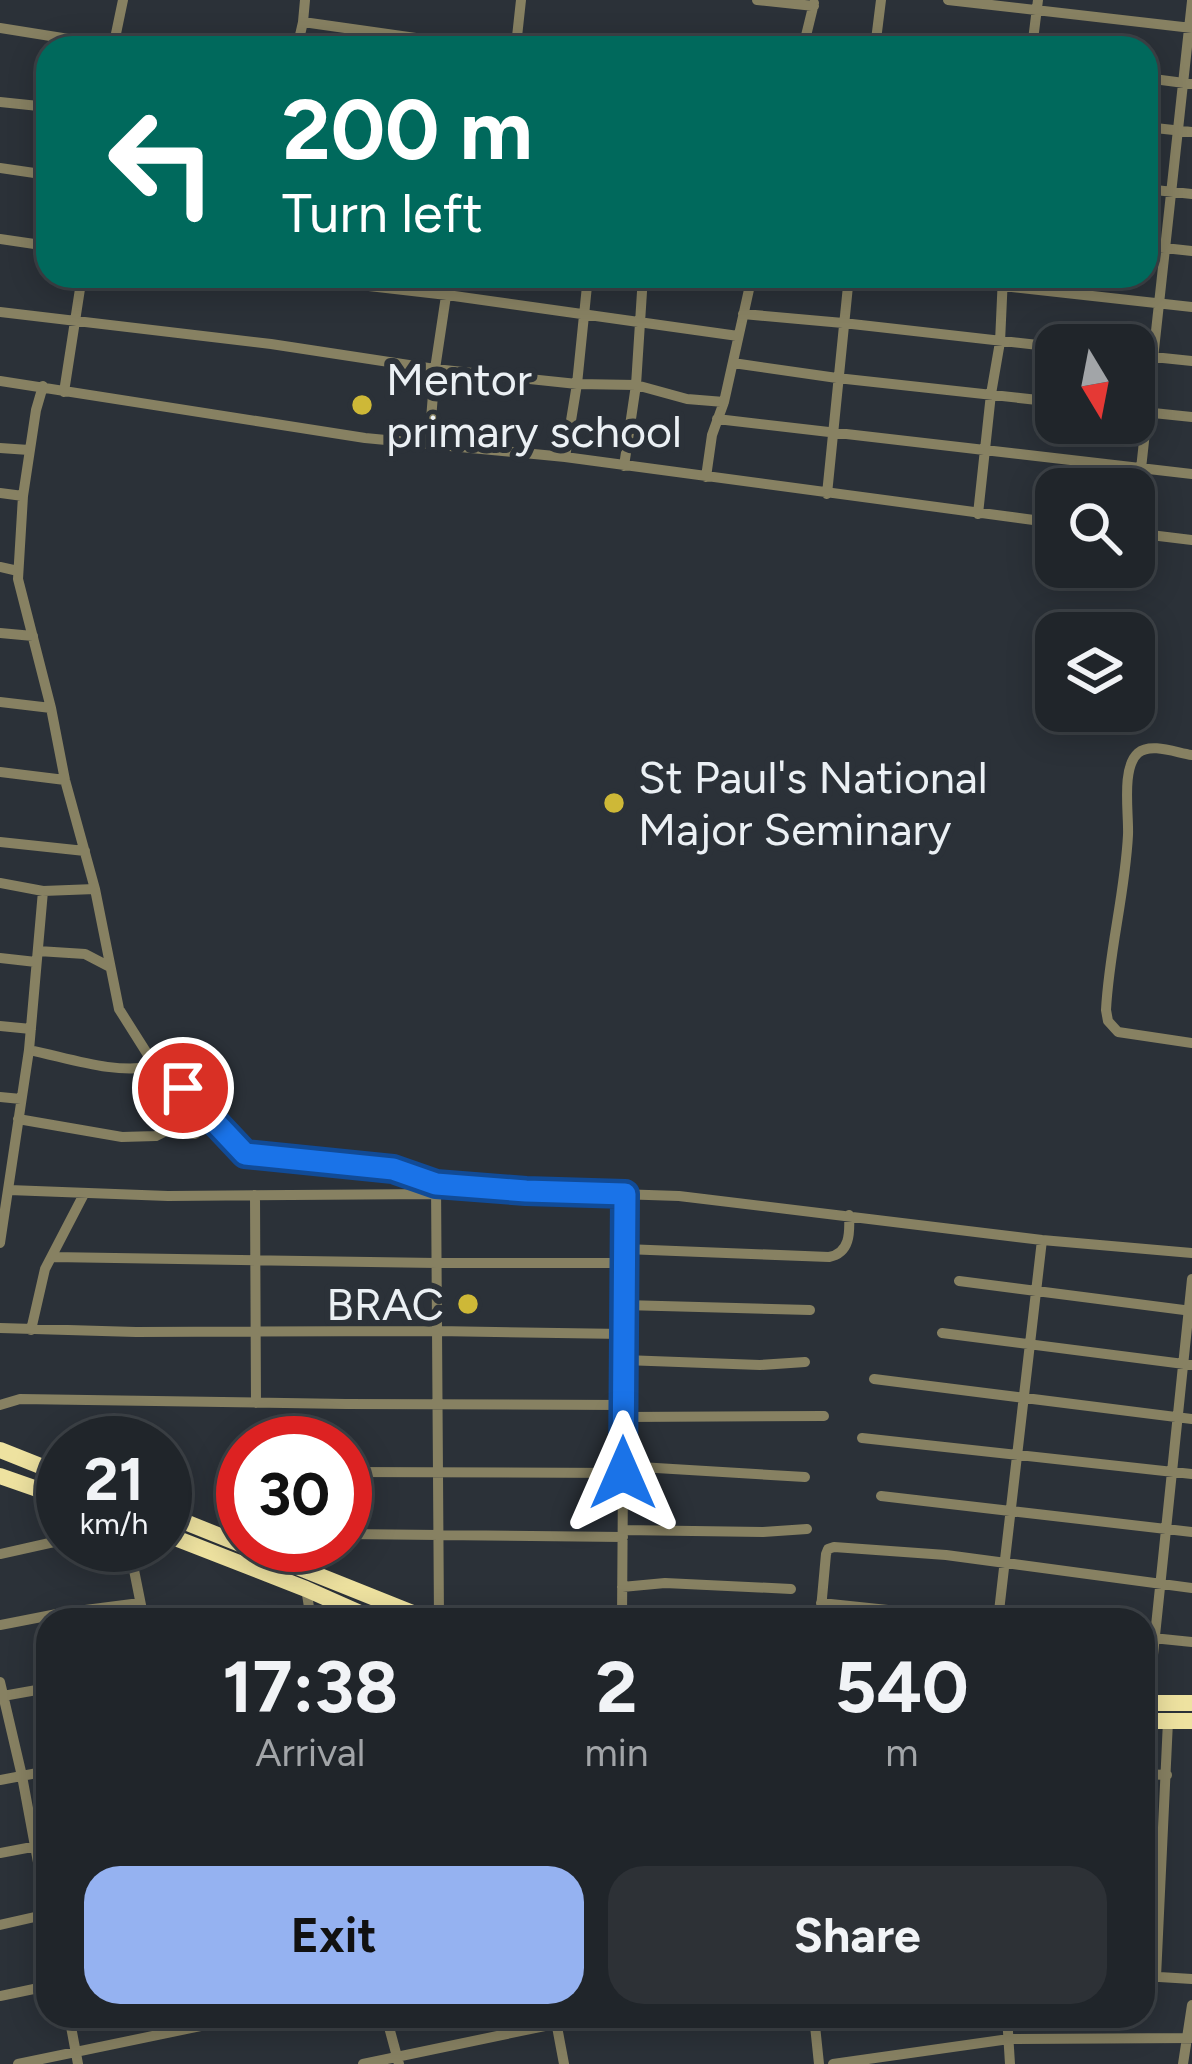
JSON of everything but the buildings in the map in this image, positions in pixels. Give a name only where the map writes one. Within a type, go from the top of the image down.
[{"type":"highway","points":[[0,1450],[36,1464]]},
{"type":"highway","points":[[0,1476],[36,1489]]},
{"type":"highway","points":[[192,1527],[355,1608]]},
{"type":"highway","points":[[192,1543],[404,1608]]},
{"type":"highway","points":[[1155,1708],[1192,1703]]},
{"type":"highway","points":[[1155,1714],[1168,1721],[1192,1720]]},
{"type":"street","points":[[115,36],[123,0]]},
{"type":"street","points":[[300,36],[303,0]]},
{"type":"street","points":[[517,36],[521,0]]},
{"type":"street","points":[[757,0],[814,3],[806,36]]},
{"type":"street","points":[[877,36],[881,0]]},
{"type":"street","points":[[948,0],[1037,5],[1191,28]]},
{"type":"street","points":[[1155,341],[1178,130],[1188,83],[1192,1]]},
{"type":"street","points":[[1034,36],[1037,5]]},
{"type":"street","points":[[304,22],[388,36]]},
{"type":"street","points":[[0,28],[48,36]]},
{"type":"street","points":[[1158,79],[1188,83]]},
{"type":"street","points":[[0,102],[36,106]]},
{"type":"street","points":[[1158,128],[1192,132]]},
{"type":"street","points":[[0,169],[36,174]]},
{"type":"street","points":[[1158,190],[1192,194]]},
{"type":"street","points":[[0,239],[36,244]]},
{"type":"street","points":[[1158,247],[1192,251]]},
{"type":"street","points":[[64,392],[81,288]]},
{"type":"street","points":[[386,288],[738,336]]},
{"type":"street","points":[[429,445],[448,288]]},
{"type":"street","points":[[565,458],[587,288]]},
{"type":"street","points":[[625,466],[643,288]]},
{"type":"street","points":[[706,477],[749,288]]},
{"type":"street","points":[[827,494],[847,288]]},
{"type":"street","points":[[978,514],[1000,342],[1002,288]]},
{"type":"street","points":[[1050,288],[1192,307]]},
{"type":"street","points":[[0,312],[435,369],[577,384],[636,385],[687,399],[724,402]]},
{"type":"street","points":[[743,314],[1035,345]]},
{"type":"street","points":[[1155,356],[1192,361]]},
{"type":"street","points":[[733,363],[1035,399]]},
{"type":"street","points":[[0,381],[323,432],[565,458],[1035,521]]},
{"type":"street","points":[[43,386],[23,496],[19,572],[123,1018],[155,1066],[175,1080],[245,1154],[393,1169],[436,1188]]},
{"type":"street","points":[[1155,413],[1192,417]]},
{"type":"street","points":[[717,419],[1141,468],[1144,444]]},
{"type":"street","points":[[0,448],[29,450]]},
{"type":"street","points":[[1155,470],[1192,474]]},
{"type":"street","points":[[0,493],[23,496]]},
{"type":"street","points":[[1155,535],[1192,540]]},
{"type":"street","points":[[0,567],[19,572]]},
{"type":"street","points":[[0,633],[33,636]]},
{"type":"street","points":[[0,702],[51,708]]},
{"type":"street","points":[[1192,755],[1146,749],[1133,760],[1106,1010],[1118,1032],[1192,1043]]},
{"type":"street","points":[[0,772],[65,780]]},
{"type":"street","points":[[0,842],[85,851]]},
{"type":"street","points":[[0,883],[43,891],[94,889]]},
{"type":"street","points":[[0,1243],[9,1190],[6,1168],[29,1050],[43,891]]},
{"type":"street","points":[[0,958],[86,954],[110,967]]},
{"type":"street","points":[[0,1026],[31,1028]]},
{"type":"street","points":[[29,1050],[136,1071],[155,1066]]},
{"type":"street","points":[[0,1097],[21,1099]]},
{"type":"street","points":[[18,1119],[122,1137],[156,1136],[168,1130],[195,1134],[212,1120]]},
{"type":"street","points":[[436,1188],[436,1608]]},
{"type":"street","points":[[9,1190],[256,1195],[436,1188],[679,1196],[1042,1240],[1192,1253]]},
{"type":"street","points":[[31,1330],[45,1269],[84,1194]]},
{"type":"street","points":[[622,1608],[625,1194]]},
{"type":"street","points":[[256,1195],[256,1403]]},
{"type":"street","points":[[52,1257],[436,1263],[625,1256],[837,1256],[850,1232],[849,1215]]},
{"type":"street","points":[[1000,1608],[1042,1240]]},
{"type":"street","points":[[1155,1608],[1188,1365],[1192,1279]]},
{"type":"street","points":[[959,1281],[1190,1311]]},
{"type":"street","points":[[624,1305],[810,1310]]},
{"type":"street","points":[[0,1328],[624,1334]]},
{"type":"street","points":[[942,1333],[1188,1365]]},
{"type":"street","points":[[624,1360],[805,1362]]},
{"type":"street","points":[[874,1379],[1192,1419]]},
{"type":"street","points":[[0,1405],[20,1399],[824,1416]]},
{"type":"street","points":[[862,1438],[1192,1474]]},
{"type":"street","points":[[372,1473],[623,1470],[806,1477]]},
{"type":"street","points":[[881,1496],[1192,1532]]},
{"type":"street","points":[[372,1535],[807,1529]]},
{"type":"street","points":[[0,1554],[36,1546]]},
{"type":"street","points":[[821,1608],[826,1554],[832,1548],[946,1555],[1192,1588]]},
{"type":"street","points":[[134,1572],[141,1608]]},
{"type":"street","points":[[306,1580],[310,1608]]},
{"type":"street","points":[[622,1588],[665,1583],[791,1589]]},
{"type":"street","points":[[97,1608],[140,1603]]},
{"type":"street","points":[[821,1603],[869,1608]]},
{"type":"street","points":[[0,1625],[36,1617]]},
{"type":"street","points":[[1155,1638],[1192,1642]]},
{"type":"street","points":[[0,1682],[36,1856]]},
{"type":"street","points":[[3,1696],[36,1690]]},
{"type":"street","points":[[1155,1910],[1168,1721]]},
{"type":"street","points":[[0,1780],[36,1773]]},
{"type":"street","points":[[1155,1774],[1167,1775]]},
{"type":"street","points":[[1155,1842],[1161,1842]]},
{"type":"street","points":[[0,1853],[34,1846]]},
{"type":"street","points":[[0,1924],[36,1917]]},
{"type":"street","points":[[1155,1977],[1192,1979]]},
{"type":"street","points":[[0,1996],[36,1988]]},
{"type":"street","points":[[1183,2064],[1192,2005]]},
{"type":"street","points":[[71,2028],[77,2058]]},
{"type":"street","points":[[18,2064],[77,2058],[199,2028]]},
{"type":"street","points":[[389,2028],[398,2060]]},
{"type":"street","points":[[363,2064],[398,2060],[524,2028]]},
{"type":"street","points":[[557,2028],[564,2064]]},
{"type":"street","points":[[816,2028],[820,2064]]},
{"type":"street","points":[[1008,2028],[1010,2064]]},
{"type":"street","points":[[833,2064],[1009,2039],[1189,2038]]},
{"type":"place","name":"Mentor primary school","points":[[362,405]]},
{"type":"place","name":"St Paul's National Major Seminary","points":[[614,803]]},
{"type":"place","name":"BRAC","points":[[468,1304]]},
{"type":"route","points":[[183,1088],[245,1154],[393,1169],[436,1184],[625,1194],[623,1473]]}]
